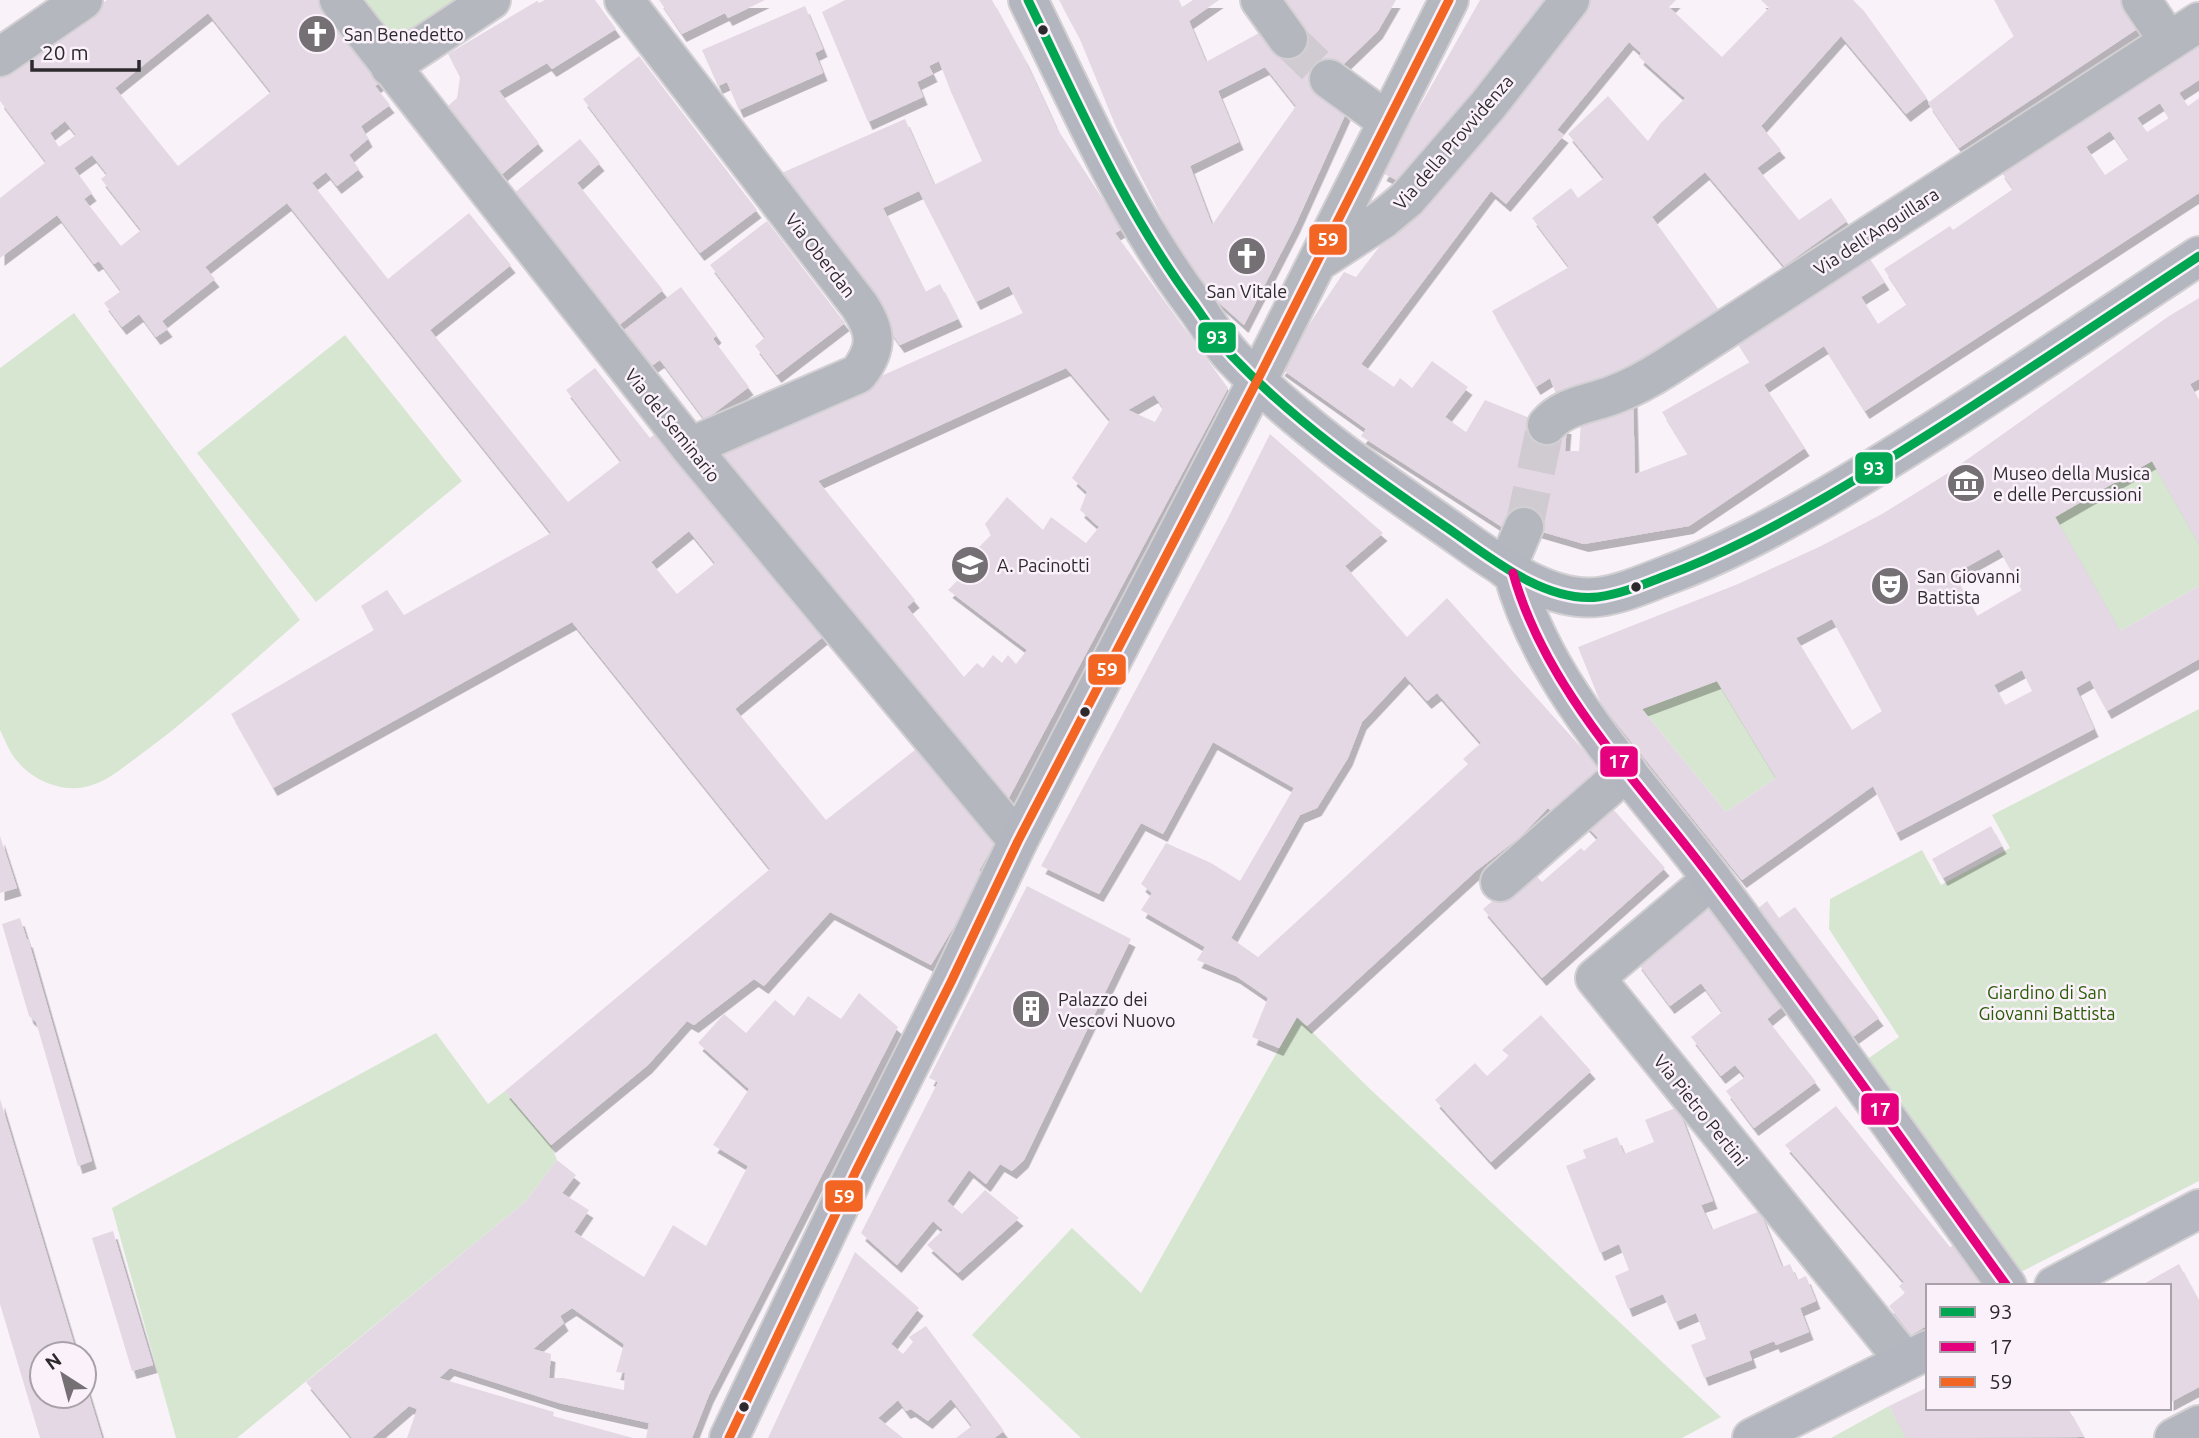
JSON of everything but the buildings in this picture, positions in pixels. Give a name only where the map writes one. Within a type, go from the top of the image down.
[{"type":"street","points":[[0,57],[83,0]]},
{"type":"street","name":"Via del Seminario","points":[[339,0],[690,447],[1018,841]]},
{"type":"street","points":[[390,67],[491,0]]},
{"type":"street","name":"Via Oberdan","points":[[624,0],[859,305],[872,330],[871,353],[858,374],[690,447]]},
{"type":"street","points":[[1028,0],[1133,213],[1178,284],[1226,349],[1257,381],[1349,459],[1510,571],[1557,592],[1595,597],[1618,593],[1712,557],[1767,531],[1880,465],[2199,256]]},
{"type":"street","points":[[1259,0],[1288,38]]},
{"type":"street","points":[[729,1438],[1018,841],[1257,381],[1448,0]]},
{"type":"street","name":"Via della Provvidenza","points":[[1317,263],[1383,219],[1407,199],[1489,104],[1570,0]]},
{"type":"street","points":[[2141,0],[2184,31]]},
{"type":"street","name":"Via dell'Anguillara","points":[[1547,425],[1571,408],[1612,396],[1667,367],[2184,31]]},
{"type":"street","points":[[1329,79],[1387,121]]},
{"type":"street","points":[[1524,527],[1510,571],[1543,649],[1565,688],[1712,879],[2006,1284]]},
{"type":"street","points":[[1500,882],[1627,771]]},
{"type":"street","name":"Via Pietro Pertini","points":[[1712,879],[1595,978],[1916,1355]]},
{"type":"street","points":[[2058,1284],[2199,1209]]},
{"type":"street","points":[[1752,1438],[1916,1355]]},
{"type":"street","points":[[2174,1438],[2199,1425]]},
{"type":"green space","points":[[358,0],[458,0],[391,44]]},
{"type":"green space","points":[[74,313],[300,620],[220,691],[119,771],[92,785],[67,788],[48,784],[24,769],[10,751],[0,730],[0,368]]},
{"type":"green space","points":[[345,335],[462,481],[316,602],[197,453]]},
{"type":"green space","points":[[2152,461],[2199,544],[2199,586],[2120,631],[2055,517]]},
{"type":"green space","points":[[1717,681],[1776,778],[1726,812],[1642,709]]},
{"type":"green space","name":"Giardino di San Giovanni Battista","points":[[2199,709],[2199,1181],[2019,1273],[1866,1060],[1899,1037],[1829,929],[1830,899],[1922,850],[1941,885],[2010,848],[1992,815]]},
{"type":"green space","points":[[1297,1017],[1369,1088],[1721,1417],[1682,1438],[1081,1438],[972,1335],[1072,1228],[1141,1293]]},
{"type":"green space","points":[[436,1033],[488,1104],[505,1091],[551,1145],[557,1160],[525,1202],[237,1438],[176,1438],[112,1208]]},
{"type":"green space","points":[[1889,1406],[1906,1438],[1831,1438]]},
{"type":"tunnel","points":[[1288,39],[1329,79]]},
{"type":"tunnel","points":[[1524,527],[1547,425]]},
{"type":"transit line","name":"93","points":[[1028,0],[1085,119],[1147,235],[1233,357],[1282,404],[1362,468],[1498,563],[1557,593],[1598,597],[1624,591],[1707,559],[1767,530],[1920,439],[2199,256]]},
{"type":"transit line","name":"59","points":[[729,1438],[1018,841],[1257,381],[1449,0]]},
{"type":"transit line","name":"17","points":[[1513,573],[1528,616],[1548,658],[1599,736],[1751,932],[2006,1284]]},
{"type":"place","name":"San Benedetto","points":[[317,34]]},
{"type":"place","name":"San Vitale","points":[[1247,256]]},
{"type":"place","name":"Museo della Musica e delle Percussioni","points":[[1966,483]]},
{"type":"place","name":"A. Pacinotti","points":[[970,565]]},
{"type":"place","name":"San Giovanni Battista","points":[[1890,586]]},
{"type":"place","name":"Palazzo dei Vescovi Nuovo","points":[[1031,1009]]}]
